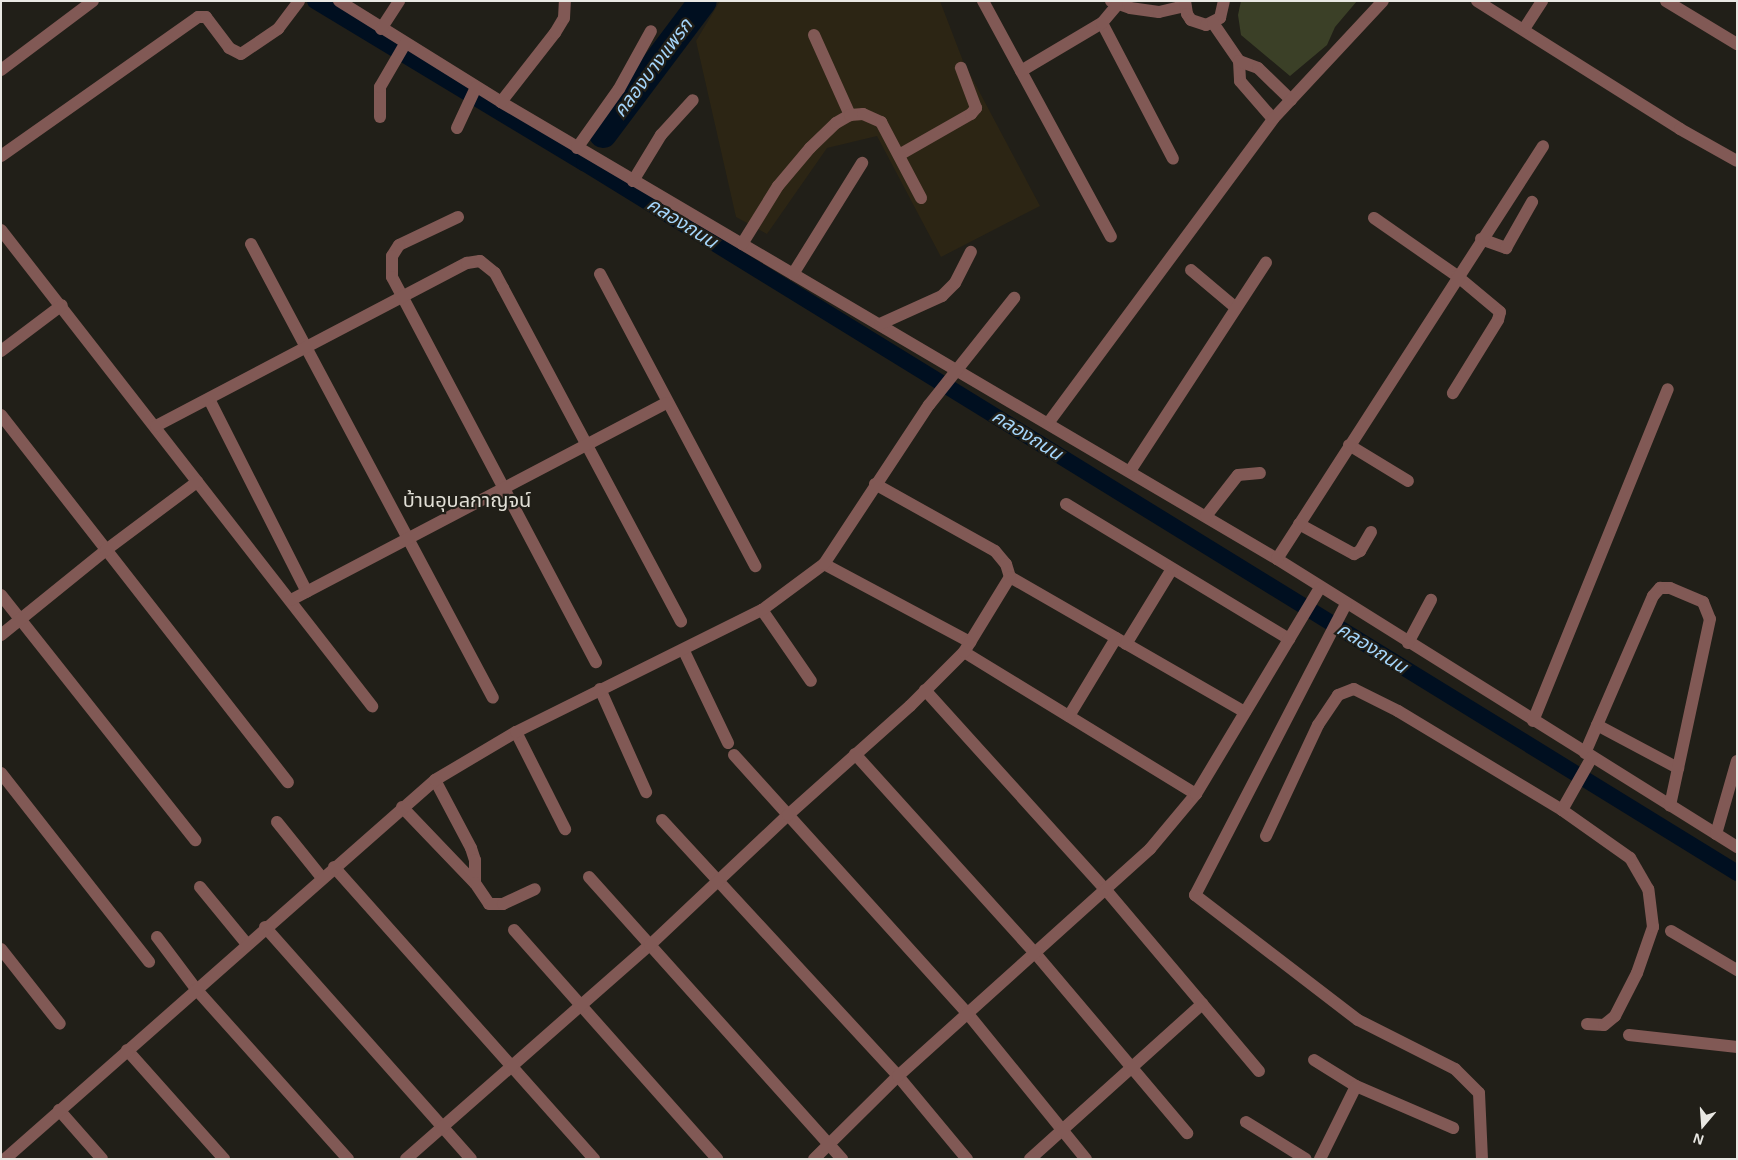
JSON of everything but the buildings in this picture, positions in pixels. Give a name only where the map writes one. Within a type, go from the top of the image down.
[{"type":"street","points":[[1,70],[93,1]]},
{"type":"street","points":[[1,156],[198,17],[206,17],[229,48],[241,54],[263,41],[289,16],[299,1]]},
{"type":"street","points":[[339,1],[381,28],[403,47],[474,91],[501,102],[880,324],[952,374],[1049,422],[1206,516],[1277,559],[1317,593],[1345,605],[1408,643],[1737,847]]},
{"type":"street","points":[[381,28],[400,1]]},
{"type":"street","points":[[501,102],[555,33],[564,18],[565,1]]},
{"type":"street","points":[[983,1],[1111,237]]},
{"type":"street","points":[[1021,71],[1102,23],[1114,3],[1159,12],[1185,4],[1191,20],[1198,24],[1214,23],[1224,12],[1224,1]]},
{"type":"street","points":[[1049,422],[1273,118],[1383,1]]},
{"type":"street","points":[[1477,1],[1680,129],[1737,161]]},
{"type":"street","points":[[1524,29],[1542,1]]},
{"type":"street","points":[[1666,1],[1737,44]]},
{"type":"street","points":[[1102,23],[1173,159]]},
{"type":"street","points":[[1214,23],[1239,61],[1240,81],[1273,118]]},
{"type":"street","points":[[578,148],[620,89],[652,31]]},
{"type":"street","points":[[814,35],[850,115]]},
{"type":"street","points":[[380,117],[380,87],[403,47]]},
{"type":"street","points":[[1239,61],[1258,68],[1290,100]]},
{"type":"street","points":[[899,155],[971,114],[976,108],[961,68]]},
{"type":"street","points":[[457,128],[461,115],[474,91]]},
{"type":"street","points":[[633,181],[661,136],[693,100]]},
{"type":"street","points":[[742,244],[778,186],[810,148],[836,123],[850,115],[864,114],[881,122],[921,198]]},
{"type":"street","points":[[1277,559],[1457,276],[1543,146]]},
{"type":"street","points":[[793,274],[862,163]]},
{"type":"street","points":[[1481,239],[1506,248],[1532,202]]},
{"type":"street","points":[[458,217],[416,235],[400,245],[392,256],[392,277],[505,486],[596,662]]},
{"type":"street","points":[[1374,218],[1457,276],[1500,312],[1498,320],[1452,393]]},
{"type":"street","points":[[1,230],[62,305],[372,706]]},
{"type":"street","points":[[252,244],[493,698]]},
{"type":"street","points":[[880,324],[942,296],[955,283],[970,252]]},
{"type":"street","points":[[156,426],[403,299],[467,263],[480,261],[488,265],[504,288],[681,622]]},
{"type":"street","points":[[1130,471],[1266,262]]},
{"type":"street","points":[[1191,270],[1235,307]]},
{"type":"street","points":[[600,274],[755,566]]},
{"type":"street","points":[[5,1159],[246,943],[402,806],[435,780],[516,732],[600,689],[684,651],[762,610],[824,564],[875,484],[929,405],[1014,298]]},
{"type":"street","points":[[1,351],[62,305]]},
{"type":"street","points":[[1533,720],[1668,389]]},
{"type":"street","points":[[209,399],[307,592]]},
{"type":"street","points":[[291,600],[408,540],[505,486],[667,403]]},
{"type":"street","points":[[1,415],[288,782]]},
{"type":"street","points":[[1350,445],[1408,481]]},
{"type":"street","points":[[1206,516],[1238,475],[1260,473]]},
{"type":"street","points":[[1,635],[106,550],[197,482]]},
{"type":"street","points":[[875,484],[995,551],[1006,564],[1010,577],[1245,712]]},
{"type":"street","points":[[1066,504],[1172,569],[1291,635]]},
{"type":"street","points":[[1300,524],[1354,554],[1360,551],[1370,532]]},
{"type":"street","points":[[824,564],[967,647],[1069,716],[1196,794]]},
{"type":"street","points":[[1069,716],[1172,569]]},
{"type":"street","points":[[406,1159],[441,1125],[650,945],[925,690],[967,647],[1010,577]]},
{"type":"street","points":[[1564,807],[1584,771],[1597,725],[1653,596],[1660,588],[1670,588],[1703,602],[1710,619],[1670,806]]},
{"type":"street","points":[[814,1159],[898,1076],[1150,849],[1196,794],[1317,593]]},
{"type":"street","points":[[1,595],[195,840]]},
{"type":"street","points":[[1408,643],[1431,600]]},
{"type":"street","points":[[1345,605],[1195,895],[1358,1020],[1455,1069],[1479,1093],[1482,1159]]},
{"type":"street","points":[[762,610],[811,681]]},
{"type":"street","points":[[684,651],[728,743]]},
{"type":"street","points":[[600,689],[646,792]]},
{"type":"street","points":[[1266,836],[1318,725],[1338,695],[1354,689],[1398,711],[1564,807],[1630,858],[1648,889],[1653,921],[1649,942],[1615,1016],[1604,1025],[1587,1024]]},
{"type":"street","points":[[925,690],[1106,890],[1259,1071]]},
{"type":"street","points":[[1597,725],[1678,768]]},
{"type":"street","points":[[516,732],[565,830]]},
{"type":"street","points":[[855,754],[1035,953],[1187,1133]]},
{"type":"street","points":[[734,755],[968,1014],[1064,1128],[1086,1159]]},
{"type":"street","points":[[1716,834],[1737,761]]},
{"type":"street","points":[[1,773],[149,962]]},
{"type":"street","points":[[435,780],[471,848],[475,860],[475,883]]},
{"type":"street","points":[[402,806],[475,883],[489,904],[495,905],[534,889]]},
{"type":"street","points":[[662,820],[898,1076],[967,1159]]},
{"type":"street","points":[[277,822],[322,878]]},
{"type":"street","points":[[334,867],[594,1159]]},
{"type":"street","points":[[589,877],[842,1159]]},
{"type":"street","points":[[200,887],[246,943]]},
{"type":"street","points":[[265,927],[471,1159]]},
{"type":"street","points":[[514,930],[717,1159]]},
{"type":"street","points":[[1671,931],[1737,970]]},
{"type":"street","points":[[157,937],[196,989],[348,1159]]},
{"type":"street","points":[[1,949],[60,1024]]},
{"type":"street","points":[[1030,1159],[1202,1004]]},
{"type":"street","points":[[1629,1035],[1737,1047]]},
{"type":"street","points":[[127,1050],[224,1159]]},
{"type":"street","points":[[1314,1060],[1356,1086],[1453,1128]]},
{"type":"street","points":[[1320,1159],[1356,1086]]},
{"type":"street","points":[[59,1110],[102,1159]]},
{"type":"street","points":[[1246,1122],[1306,1159]]},
{"type":"shaded area","points":[[720,1],[940,1],[963,61],[1040,206],[941,257],[877,136],[827,148],[767,234],[736,217],[696,41]]},
{"type":"green space","points":[[1241,1],[1357,1],[1335,27],[1327,45],[1290,76],[1241,35],[1238,15]]},
{"type":"waterway","name":"คลองถนน","points":[[315,1],[584,163],[1737,873]]},
{"type":"waterway","name":"คลองบางแพรก","points":[[603,134],[703,1]]},
{"type":"district","name":"บ้านอุบลกาญจน์","points":[[467,500]]}]
